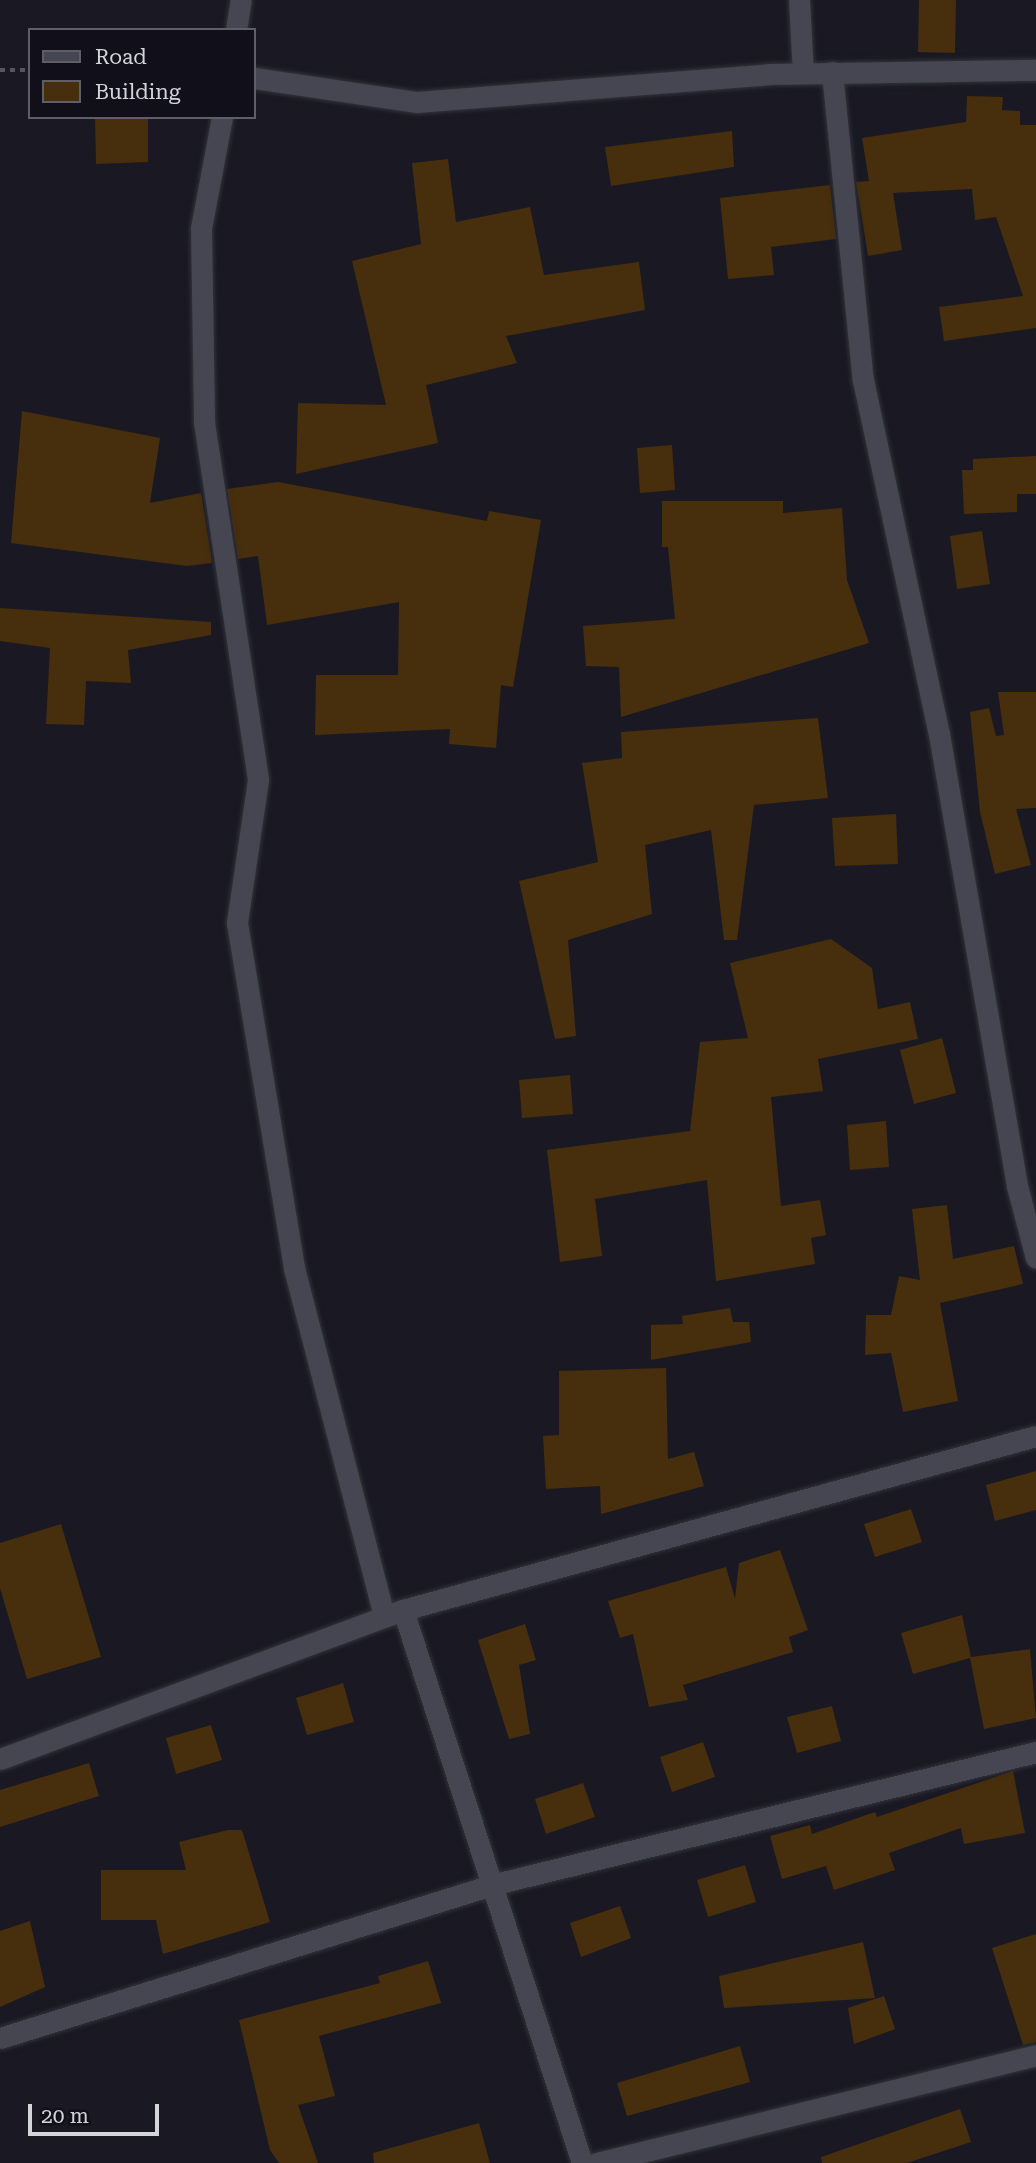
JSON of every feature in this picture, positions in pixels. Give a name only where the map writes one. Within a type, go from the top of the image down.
[{"type":"street","points":[[236,28],[241,0]]},
{"type":"street","points":[[799,0],[803,73]]},
{"type":"street","points":[[256,79],[417,102],[803,73],[1036,70]]},
{"type":"street","points":[[832,72],[863,380],[939,734],[1017,1186],[1036,1258]]},
{"type":"street","points":[[222,119],[201,228],[204,422],[258,780],[237,923],[294,1268],[394,1613],[495,1884],[582,2163]]},
{"type":"street","points":[[0,1759],[394,1613],[1036,1437]]},
{"type":"street","points":[[0,2038],[495,1884],[1036,1752]]},
{"type":"street","points":[[597,2163],[1036,2055]]},
{"type":"path","points":[[0,70],[28,70]]},
{"type":"building","points":[[919,0],[956,0],[955,53],[918,52]]},
{"type":"building","points":[[967,96],[1003,97],[1002,110],[1020,111],[1020,125],[1036,125],[1036,328],[944,341],[939,307],[1023,296],[996,217],[975,220],[972,189],[893,193],[902,250],[868,256],[856,182],[869,181],[862,138],[966,122]]},
{"type":"building","points":[[95,119],[148,119],[148,162],[96,164]]},
{"type":"building","points":[[732,131],[734,167],[611,186],[605,147]]},
{"type":"building","points":[[448,159],[456,222],[530,207],[544,275],[639,262],[645,310],[506,336],[517,363],[426,385],[438,443],[296,474],[298,403],[386,405],[352,261],[421,244],[412,163]]},
{"type":"building","points":[[830,185],[836,239],[771,247],[774,275],[728,279],[720,198]]},
{"type":"building","points":[[22,411],[160,438],[150,503],[201,493],[212,563],[187,566],[11,543]]},
{"type":"building","points":[[672,445],[675,490],[640,493],[637,448]]},
{"type":"building","points":[[1036,456],[1036,494],[1017,494],[1017,512],[964,514],[962,470],[973,470],[973,459]]},
{"type":"building","points":[[278,482],[487,521],[489,511],[541,520],[513,687],[501,685],[496,748],[449,744],[450,729],[315,735],[316,675],[398,675],[399,602],[267,625],[258,556],[238,559],[227,489]]},
{"type":"building","points":[[662,501],[783,501],[783,513],[842,508],[847,580],[869,643],[621,717],[619,667],[586,666],[583,626],[675,619],[668,547],[662,547]]},
{"type":"building","points":[[982,531],[990,584],[957,589],[950,536]]},
{"type":"building","points":[[0,608],[211,622],[211,635],[128,650],[131,683],[86,681],[84,725],[46,724],[50,648],[0,641]]},
{"type":"building","points":[[998,692],[1036,692],[1036,808],[1016,809],[1031,865],[995,874],[980,812],[970,712],[989,708],[996,736],[1004,735]]},
{"type":"building","points":[[818,718],[828,798],[754,805],[737,940],[724,940],[711,830],[645,845],[652,914],[568,940],[576,1036],[555,1039],[519,881],[598,862],[582,763],[622,758],[621,732]]},
{"type":"building","points":[[896,814],[898,864],[835,866],[832,818]]},
{"type":"building","points":[[831,939],[872,968],[878,1009],[910,1002],[918,1039],[818,1059],[823,1091],[771,1097],[781,1206],[820,1200],[826,1235],[811,1238],[815,1264],[716,1281],[707,1180],[595,1199],[602,1256],[560,1262],[547,1150],[690,1131],[700,1042],[748,1038],[730,963]]},
{"type":"building","points":[[942,1038],[956,1093],[914,1104],[900,1050]]},
{"type":"building","points":[[570,1075],[573,1114],[522,1118],[519,1080]]},
{"type":"building","points":[[886,1121],[889,1167],[850,1170],[847,1125]]},
{"type":"building","points":[[947,1205],[953,1259],[1014,1246],[1023,1284],[940,1303],[958,1401],[903,1412],[891,1353],[865,1355],[866,1315],[891,1315],[899,1276],[920,1280],[912,1209]]},
{"type":"building","points":[[730,1308],[733,1322],[749,1322],[751,1342],[651,1360],[651,1325],[683,1324],[682,1316]]},
{"type":"building","points":[[666,1368],[668,1459],[694,1452],[704,1486],[601,1514],[600,1486],[546,1489],[543,1436],[559,1435],[559,1371]]},
{"type":"building","points":[[1036,1471],[1036,1510],[995,1521],[986,1485]]},
{"type":"building","points":[[911,1509],[922,1542],[875,1557],[864,1524]]},
{"type":"building","points":[[61,1524],[101,1657],[27,1679],[0,1588],[0,1543]]},
{"type":"building","points":[[780,1550],[808,1630],[789,1637],[793,1652],[683,1685],[688,1700],[649,1707],[633,1634],[620,1638],[608,1601],[726,1567],[735,1599],[739,1563]]},
{"type":"building","points":[[962,1615],[971,1657],[1030,1649],[1036,1718],[984,1729],[970,1658],[913,1674],[901,1633]]},
{"type":"building","points":[[525,1624],[536,1660],[519,1665],[530,1734],[509,1739],[478,1640]]},
{"type":"building","points":[[343,1683],[354,1722],[307,1735],[296,1698]]},
{"type":"building","points":[[832,1706],[841,1741],[797,1753],[787,1717]]},
{"type":"building","points":[[211,1725],[222,1760],[176,1774],[166,1738]]},
{"type":"building","points":[[703,1742],[715,1777],[672,1792],[660,1757]]},
{"type":"building","points":[[89,1763],[99,1796],[0,1827],[0,1790]]},
{"type":"building","points":[[1013,1771],[1025,1833],[964,1844],[961,1828],[889,1853],[895,1870],[834,1890],[826,1866],[782,1879],[770,1836],[810,1825],[812,1834],[875,1812],[877,1817]]},
{"type":"building","points":[[583,1783],[595,1817],[546,1834],[535,1799]]},
{"type":"building","points":[[228,1830],[242,1830],[270,1922],[163,1954],[156,1920],[101,1920],[101,1870],[186,1870],[179,1842]]},
{"type":"building","points":[[745,1865],[756,1902],[708,1917],[697,1880]]},
{"type":"building","points":[[620,1906],[631,1938],[581,1957],[570,1923]]},
{"type":"building","points":[[30,1921],[45,1987],[0,2007],[0,1931]]},
{"type":"building","points":[[1036,1934],[1036,2042],[1023,2045],[992,1948]]},
{"type":"building","points":[[863,1942],[875,1998],[724,2008],[719,1976]]},
{"type":"building","points":[[428,1961],[441,2003],[319,2036],[335,2096],[298,2105],[318,2163],[279,2163],[270,2150],[239,2020],[380,1983],[378,1976]]},
{"type":"building","points":[[884,1996],[895,2029],[854,2044],[848,2008]]},
{"type":"building","points":[[740,2046],[750,2082],[627,2116],[617,2083]]},
{"type":"building","points":[[960,2109],[971,2142],[907,2163],[822,2163],[821,2157]]},
{"type":"building","points":[[479,2123],[490,2163],[374,2163],[373,2153]]}]
